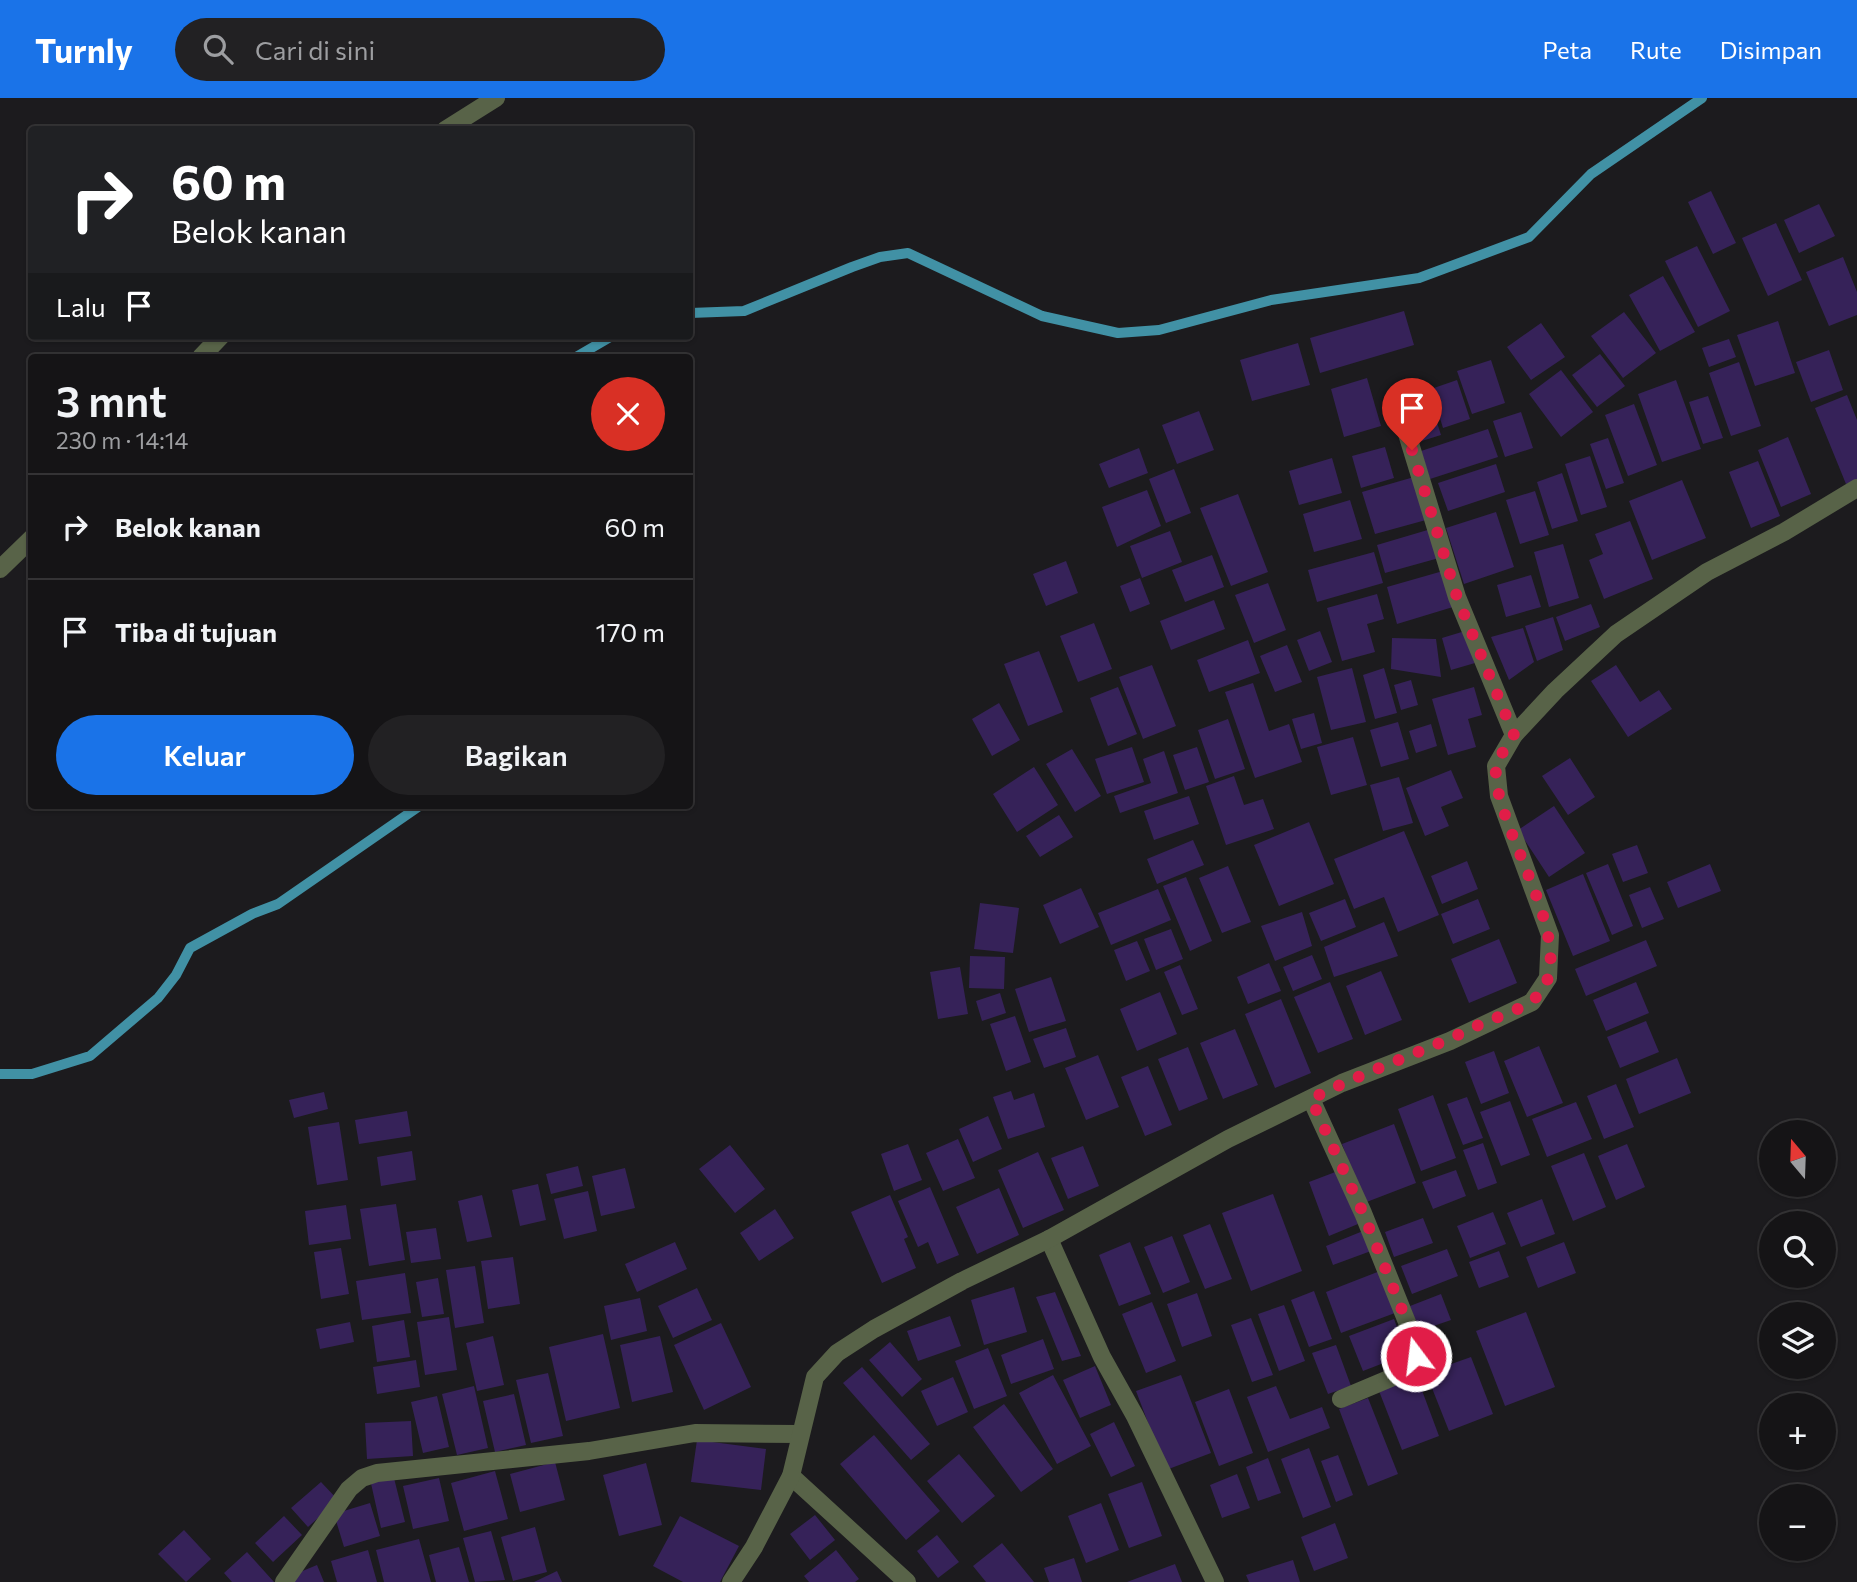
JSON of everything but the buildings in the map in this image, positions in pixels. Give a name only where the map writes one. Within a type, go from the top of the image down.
[{"type":"street","points":[[452,126],[496,98]]},
{"type":"street","points":[[204,354],[218,340]]},
{"type":"street","points":[[1397,401],[1457,597],[1514,735]]},
{"type":"street","points":[[731,1582],[754,1547],[791,1476],[799,1434],[815,1377],[837,1353],[874,1329],[962,1281],[1049,1239],[1228,1139],[1342,1083],[1450,1041],[1532,1002],[1548,978],[1550,935],[1499,796],[1496,766],[1514,735],[1616,634],[1707,572],[1784,532],[1857,488]]},
{"type":"street","points":[[0,569],[28,542]]},
{"type":"street","points":[[1311,1099],[1363,1213],[1413,1337],[1416,1356],[1414,1364],[1398,1375],[1341,1399]]},
{"type":"street","points":[[1049,1239],[1102,1357],[1135,1416],[1215,1582]]},
{"type":"street","points":[[284,1582],[349,1489],[362,1478],[377,1473],[589,1451],[695,1433],[799,1434]]},
{"type":"street","points":[[791,1476],[907,1582]]},
{"type":"waterway","points":[[693,313],[744,311],[880,257],[908,253],[1042,316],[1118,333],[1159,330],[1271,300],[1419,278],[1529,237],[1591,174],[1702,98]]},
{"type":"waterway","points":[[581,354],[605,340]]},
{"type":"waterway","points":[[0,1074],[32,1074],[90,1056],[158,998],[176,975],[190,948],[252,914],[278,904],[415,809]]},
{"type":"route","points":[[1412,450],[1457,597],[1514,735],[1496,766],[1499,796],[1550,935],[1548,978],[1532,1002],[1450,1041],[1342,1083],[1311,1099],[1363,1213],[1413,1337],[1416,1356]]}]
